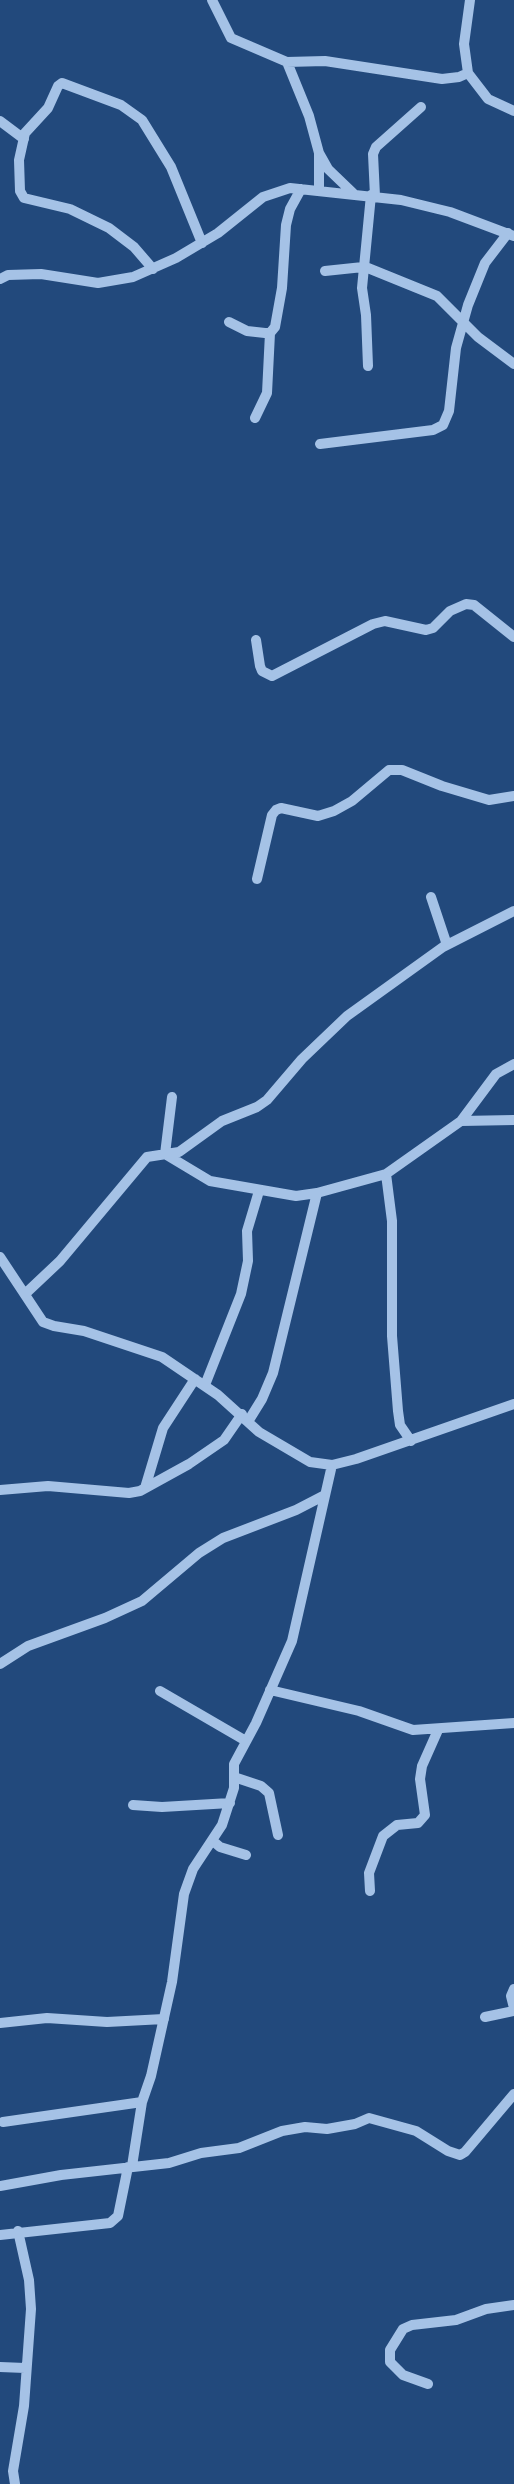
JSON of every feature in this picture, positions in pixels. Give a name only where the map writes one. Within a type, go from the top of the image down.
[{"type":"street","points":[[212,0],[231,38],[287,62],[325,61],[442,79],[459,77],[468,73]]},
{"type":"street","points":[[470,0],[464,44],[468,73],[488,99],[514,111]]},
{"type":"street","points":[[287,62],[309,116],[319,153],[319,190]]},
{"type":"street","points":[[153,269],[134,247],[98,222],[70,209],[24,198],[18,185],[24,139],[30,125],[41,117],[58,86],[62,83],[121,105],[142,120],[171,167],[202,243]]},
{"type":"street","points":[[368,366],[366,315],[362,288],[373,196],[373,154],[375,147],[421,107]]},
{"type":"street","points":[[0,121],[13,128],[24,139]]},
{"type":"street","points":[[319,153],[334,175],[353,194]]},
{"type":"street","points":[[255,418],[268,386],[270,333],[278,319],[286,225],[290,208],[302,189]]},
{"type":"street","points":[[0,279],[8,275],[41,274],[82,281],[116,282],[153,269],[202,243],[263,196],[277,190],[319,190],[373,196],[450,212],[511,235],[485,264],[463,320],[456,348],[449,411],[443,425],[433,430],[320,444]]},
{"type":"street","points":[[325,271],[363,267],[437,296],[478,337],[514,364]]},
{"type":"street","points":[[229,322],[247,331],[270,333]]},
{"type":"street","points":[[256,640],[262,671],[272,676],[373,624],[385,621],[426,630],[433,628],[450,611],[466,604],[474,605],[514,637]]},
{"type":"street","points":[[257,879],[272,815],[276,810],[281,808],[318,816],[334,811],[352,801],[389,770],[402,770],[442,786],[489,800],[514,796]]},
{"type":"street","points":[[431,897],[447,945]]},
{"type":"street","points":[[25,1294],[60,1262],[147,1157],[190,1146],[216,1125],[267,1100],[302,1059],[347,1016],[447,945],[514,911]]},
{"type":"street","points":[[165,1154],[210,1181],[296,1196],[317,1193],[386,1174],[461,1121],[496,1074],[514,1064]]},
{"type":"street","points":[[165,1154],[170,1126],[169,1102],[172,1096]]},
{"type":"street","points":[[461,1121],[514,1120]]},
{"type":"street","points":[[386,1174],[392,1221],[393,1336],[398,1411],[400,1425],[411,1441]]},
{"type":"street","points":[[144,1488],[163,1428],[200,1382],[241,1294],[248,1261],[246,1231],[260,1191]]},
{"type":"street","points":[[0,1490],[48,1486],[129,1493],[144,1488],[189,1464],[224,1440],[262,1399],[273,1373],[317,1193]]},
{"type":"street","points":[[0,1257],[43,1322],[84,1331],[162,1357],[200,1382],[245,1417],[259,1432],[310,1462],[332,1466],[411,1441],[514,1404]]},
{"type":"street","points":[[0,2235],[18,2231],[110,2223],[118,2216],[142,2102],[164,2019],[184,1894],[193,1869],[213,1840],[230,1803],[234,1764],[292,1641],[322,1518],[332,1466]]},
{"type":"street","points":[[0,1664],[28,1646],[105,1618],[142,1601],[172,1573],[223,1538],[296,1510],[325,1495]]},
{"type":"street","points":[[270,1690],[359,1711],[399,1727],[438,1730],[478,1724],[514,1723]]},
{"type":"street","points":[[160,1691],[246,1741]]},
{"type":"street","points":[[370,1891],[369,1873],[383,1836],[397,1825],[418,1823],[425,1815],[420,1779],[422,1766],[438,1730]]},
{"type":"street","points":[[234,1777],[261,1786],[269,1793],[278,1835]]},
{"type":"street","points":[[133,1805],[162,1807],[230,1803]]},
{"type":"street","points":[[213,1840],[220,1847],[246,1855]]},
{"type":"street","points":[[484,2017],[514,2009],[511,1996],[514,1989]]},
{"type":"street","points":[[0,2023],[47,2018],[106,2022],[164,2019]]},
{"type":"street","points":[[0,2186],[169,2163],[201,2153],[239,2148],[282,2130],[305,2127],[327,2129],[355,2124],[369,2118],[416,2131],[448,2151],[460,2154],[465,2152],[514,2094]]},
{"type":"street","points":[[3,2122],[142,2102]]},
{"type":"street","points":[[15,2484],[13,2471],[25,2399],[25,2368],[31,2310],[29,2280],[18,2231]]},
{"type":"street","points":[[428,2384],[403,2375],[390,2362],[390,2350],[403,2329],[456,2320],[486,2309],[514,2305]]},
{"type":"street","points":[[0,2367],[25,2368]]}]
